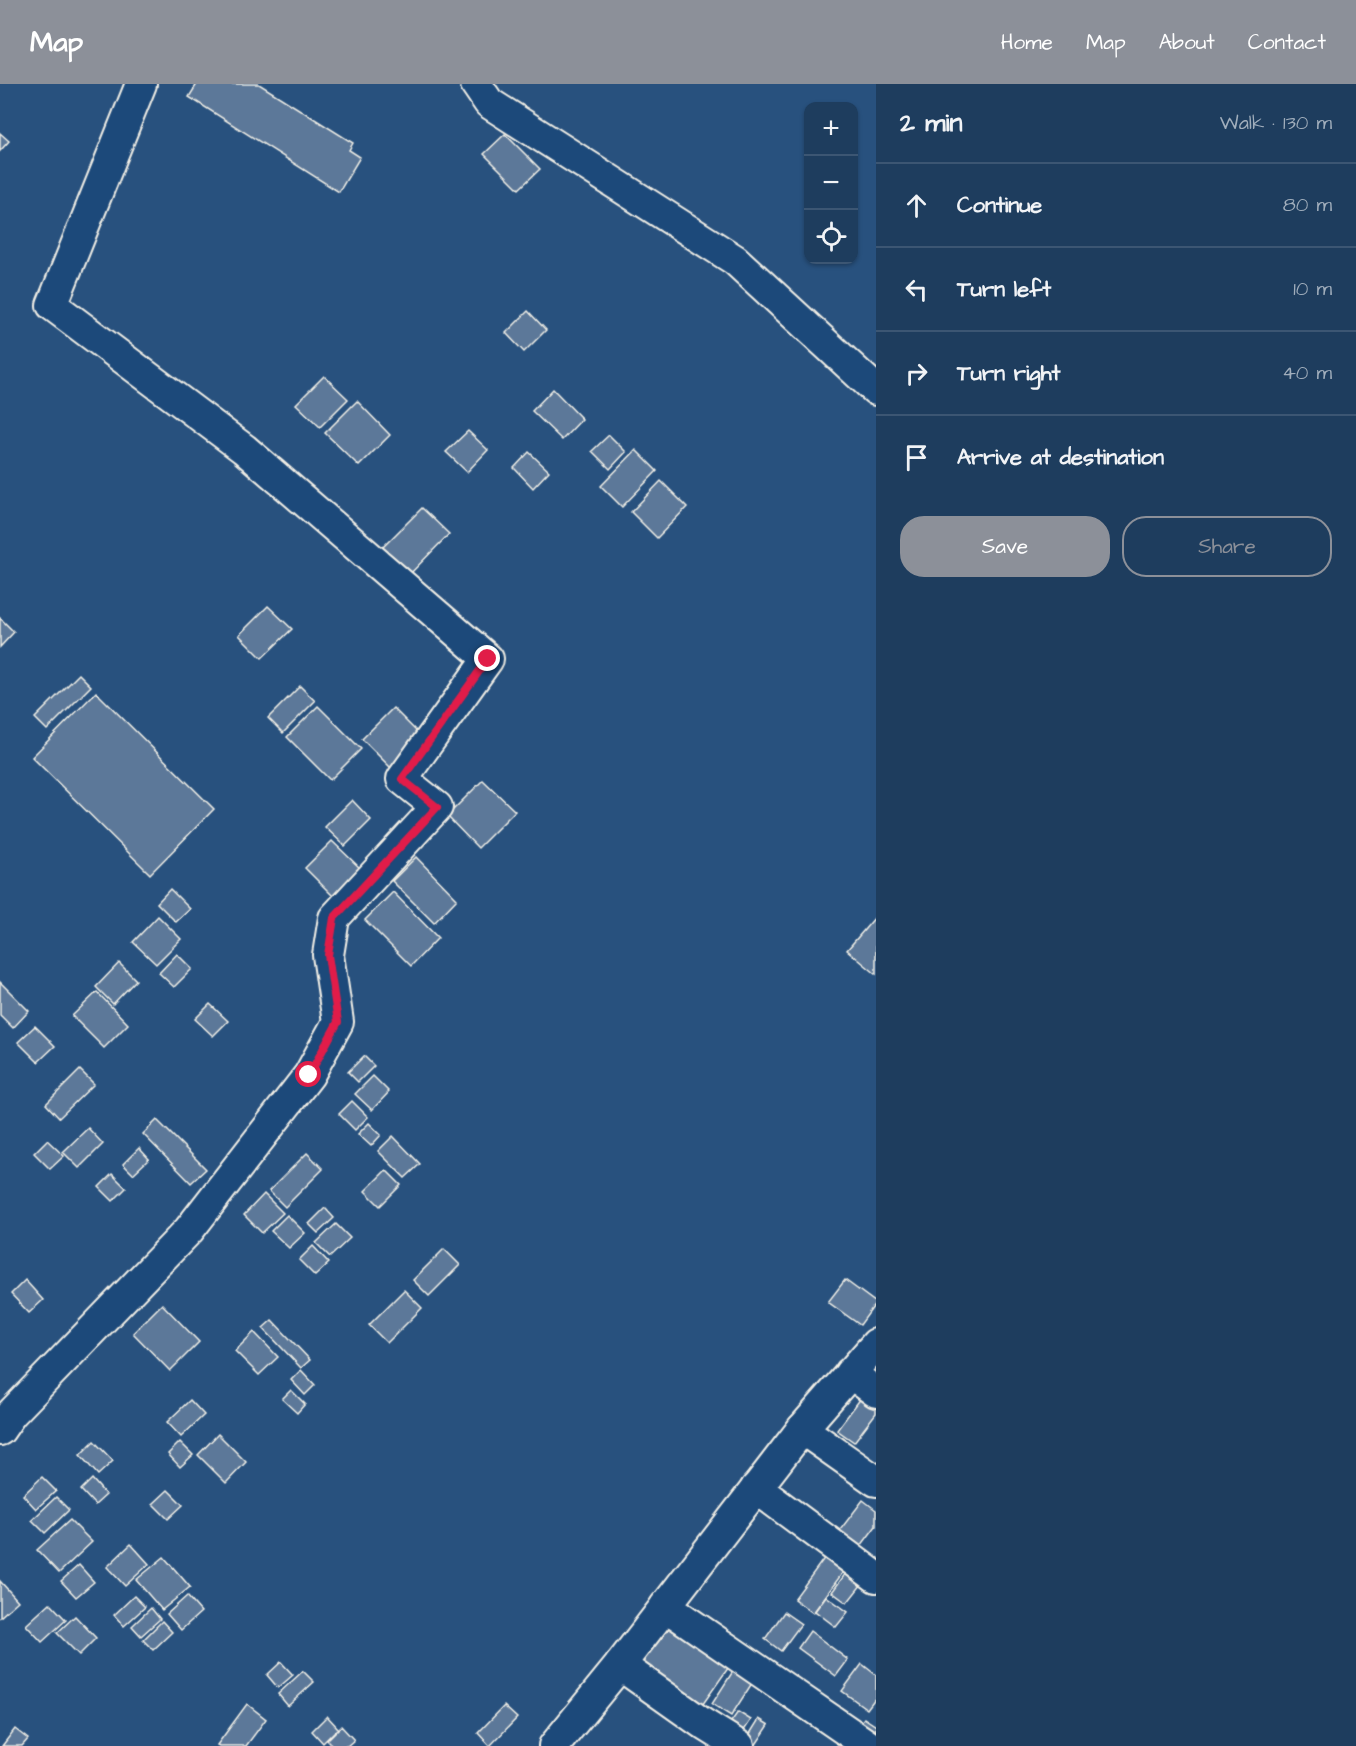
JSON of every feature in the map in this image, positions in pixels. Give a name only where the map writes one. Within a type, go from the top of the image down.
[{"type":"street","points":[[0,1430],[12,1414],[189,1230],[309,1075],[338,1022],[328,955],[334,918],[437,807],[402,779],[488,659],[244,449],[52,305],[141,84]]},
{"type":"street","points":[[476,84],[489,103],[735,260],[876,390]]},
{"type":"street","points":[[554,1746],[620,1665],[802,1429],[876,1344]]},
{"type":"street","points":[[850,1373],[876,1392]]},
{"type":"street","points":[[802,1429],[876,1481]]},
{"type":"street","points":[[756,1488],[876,1577]]},
{"type":"street","points":[[666,1606],[869,1746]]},
{"type":"street","points":[[620,1665],[702,1723],[739,1746]]},
{"type":"building","points":[[197,84],[259,84],[353,143],[349,150],[360,157],[339,192],[189,97]]},
{"type":"building","points":[[0,133],[9,141],[0,151]]},
{"type":"building","points":[[505,134],[540,169],[519,189],[484,154]]},
{"type":"building","points":[[528,311],[546,330],[524,352],[506,333]]},
{"type":"building","points":[[324,376],[348,399],[320,427],[296,404]]},
{"type":"building","points":[[553,389],[582,419],[562,440],[532,411]]},
{"type":"building","points":[[357,401],[390,435],[359,466],[325,433]]},
{"type":"building","points":[[468,431],[488,450],[467,472],[446,452]]},
{"type":"building","points":[[609,435],[626,452],[610,469],[592,451]]},
{"type":"building","points":[[636,450],[657,471],[622,507],[601,486]]},
{"type":"building","points":[[529,452],[549,471],[533,488],[514,468]]},
{"type":"building","points":[[661,481],[687,507],[657,538],[631,512]]},
{"type":"building","points":[[422,508],[449,534],[407,577],[380,550]]},
{"type":"building","points":[[268,606],[292,629],[262,658],[239,635]]},
{"type":"building","points":[[0,618],[14,632],[0,647]]},
{"type":"building","points":[[79,674],[91,686],[47,730],[35,718]]},
{"type":"building","points":[[300,686],[315,701],[283,733],[268,718]]},
{"type":"building","points":[[96,692],[214,809],[150,874],[32,757]]},
{"type":"building","points":[[318,706],[361,749],[330,780],[287,737]]},
{"type":"building","points":[[393,708],[427,742],[396,773],[362,739]]},
{"type":"building","points":[[483,780],[515,811],[478,848],[447,816]]},
{"type":"building","points":[[352,800],[371,820],[345,846],[325,827]]},
{"type":"building","points":[[332,841],[361,869],[334,897],[305,868]]},
{"type":"building","points":[[416,857],[457,899],[434,923],[392,881]]},
{"type":"building","points":[[170,889],[190,909],[176,922],[157,903]]},
{"type":"building","points":[[393,892],[438,938],[411,966],[365,920]]},
{"type":"building","points":[[158,916],[181,939],[156,964],[133,942]]},
{"type":"building","points":[[876,916],[876,974],[847,950]]},
{"type":"building","points":[[177,954],[192,969],[174,987],[159,973]]},
{"type":"building","points":[[119,963],[136,980],[113,1004],[96,987]]},
{"type":"building","points":[[0,982],[29,1011],[13,1028],[0,1015]]},
{"type":"building","points":[[97,992],[128,1024],[104,1048],[72,1016]]},
{"type":"building","points":[[210,1004],[228,1021],[213,1036],[195,1019]]},
{"type":"building","points":[[35,1026],[55,1046],[38,1062],[18,1042]]},
{"type":"building","points":[[364,1056],[374,1066],[358,1082],[348,1072]]},
{"type":"building","points":[[80,1070],[94,1084],[59,1118],[46,1104]]},
{"type":"building","points":[[373,1076],[389,1092],[372,1110],[355,1094]]},
{"type":"building","points":[[352,1101],[368,1117],[355,1130],[339,1114]]},
{"type":"building","points":[[157,1120],[206,1169],[191,1183],[143,1134]]},
{"type":"building","points":[[369,1123],[381,1135],[371,1146],[358,1134]]},
{"type":"building","points":[[88,1128],[103,1144],[79,1168],[63,1152]]},
{"type":"building","points":[[393,1136],[420,1164],[405,1178],[378,1151]]},
{"type":"building","points":[[47,1140],[64,1156],[50,1169],[34,1153]]},
{"type":"building","points":[[139,1148],[149,1159],[133,1174],[123,1164]]},
{"type":"building","points":[[307,1153],[323,1169],[285,1207],[269,1191]]},
{"type":"building","points":[[386,1170],[401,1185],[380,1206],[365,1191]]},
{"type":"building","points":[[112,1174],[126,1188],[113,1201],[99,1187]]},
{"type":"building","points":[[264,1194],[283,1213],[262,1233],[244,1215]]},
{"type":"building","points":[[325,1208],[334,1218],[318,1233],[309,1224]]},
{"type":"building","points":[[287,1215],[305,1233],[289,1248],[271,1231]]},
{"type":"building","points":[[336,1224],[350,1238],[330,1257],[316,1243]]},
{"type":"building","points":[[313,1246],[329,1263],[315,1276],[299,1260]]},
{"type":"building","points":[[444,1249],[460,1265],[429,1296],[413,1280]]},
{"type":"building","points":[[25,1280],[43,1300],[29,1313],[11,1294]]},
{"type":"building","points":[[845,1280],[876,1303],[860,1325],[828,1302]]},
{"type":"building","points":[[404,1290],[422,1308],[387,1343],[369,1325]]},
{"type":"building","points":[[162,1304],[199,1342],[170,1371],[133,1333]]},
{"type":"building","points":[[272,1320],[310,1360],[301,1368],[263,1328]]},
{"type":"building","points":[[254,1332],[278,1357],[259,1375],[235,1351]]},
{"type":"building","points":[[301,1370],[315,1385],[305,1395],[291,1380]]},
{"type":"building","points":[[291,1390],[305,1404],[297,1413],[282,1399]]},
{"type":"building","points":[[864,1394],[876,1402],[876,1413],[854,1442],[837,1430]]},
{"type":"building","points":[[190,1400],[204,1415],[181,1437],[167,1422]]},
{"type":"building","points":[[218,1434],[246,1462],[226,1483],[198,1455]]},
{"type":"building","points":[[94,1441],[113,1461],[98,1475],[80,1455]]},
{"type":"building","points":[[180,1442],[193,1455],[180,1467],[168,1454]]},
{"type":"building","points":[[42,1477],[56,1491],[36,1509],[23,1495]]},
{"type":"building","points":[[92,1479],[106,1495],[95,1505],[81,1490]]},
{"type":"building","points":[[168,1490],[183,1505],[168,1519],[153,1504]]},
{"type":"building","points":[[56,1497],[69,1510],[45,1533],[32,1520]]},
{"type":"building","points":[[863,1500],[876,1510],[876,1526],[858,1550],[837,1534]]},
{"type":"building","points":[[70,1520],[92,1542],[59,1573],[37,1550]]},
{"type":"building","points":[[131,1544],[149,1564],[125,1586],[107,1567]]},
{"type":"building","points":[[828,1553],[847,1567],[813,1613],[794,1599]]},
{"type":"building","points":[[164,1557],[190,1587],[162,1610],[136,1580]]},
{"type":"building","points":[[79,1565],[94,1582],[76,1597],[61,1581]]},
{"type":"building","points":[[846,1573],[862,1584],[847,1603],[832,1592]]},
{"type":"building","points":[[0,1581],[18,1601],[0,1617]]},
{"type":"building","points":[[134,1596],[145,1607],[124,1626],[114,1615]]},
{"type":"building","points":[[187,1596],[201,1612],[181,1630],[167,1614]]},
{"type":"building","points":[[826,1596],[848,1612],[836,1627],[815,1611]]},
{"type":"building","points":[[50,1603],[66,1620],[42,1642],[26,1625]]},
{"type":"building","points":[[151,1608],[160,1619],[141,1636],[132,1626]]},
{"type":"building","points":[[784,1612],[801,1624],[781,1651],[765,1639]]},
{"type":"building","points":[[75,1616],[96,1638],[79,1655],[57,1633]]},
{"type":"building","points":[[162,1621],[172,1632],[153,1650],[143,1640]]},
{"type":"building","points":[[670,1622],[731,1664],[698,1711],[637,1669]]},
{"type":"building","points":[[810,1631],[848,1660],[836,1676],[798,1648]]},
{"type":"building","points":[[281,1662],[293,1675],[278,1688],[267,1675]]},
{"type":"building","points":[[862,1664],[876,1675],[876,1697],[867,1709],[842,1691]]},
{"type":"building","points":[[737,1665],[756,1677],[731,1716],[712,1704]]},
{"type":"building","points":[[303,1671],[314,1682],[288,1706],[278,1694]]},
{"type":"building","points":[[247,1704],[266,1719],[246,1746],[217,1745]]},
{"type":"building","points":[[504,1706],[517,1718],[490,1746],[478,1733]]},
{"type":"building","points":[[738,1712],[751,1720],[739,1738],[726,1729]]},
{"type":"building","points":[[327,1716],[338,1728],[323,1743],[312,1731]]},
{"type":"building","points":[[864,1718],[876,1726],[876,1743],[856,1728]]},
{"type":"building","points":[[759,1719],[769,1725],[755,1746],[746,1740]]},
{"type":"building","points":[[341,1726],[354,1740],[347,1746],[333,1746],[327,1740]]},
{"type":"building","points":[[15,1729],[28,1739],[22,1746],[2,1746]]},
{"type":"route","points":[[309,1075],[338,1022],[328,955],[334,918],[437,807],[402,779],[488,659]]}]
